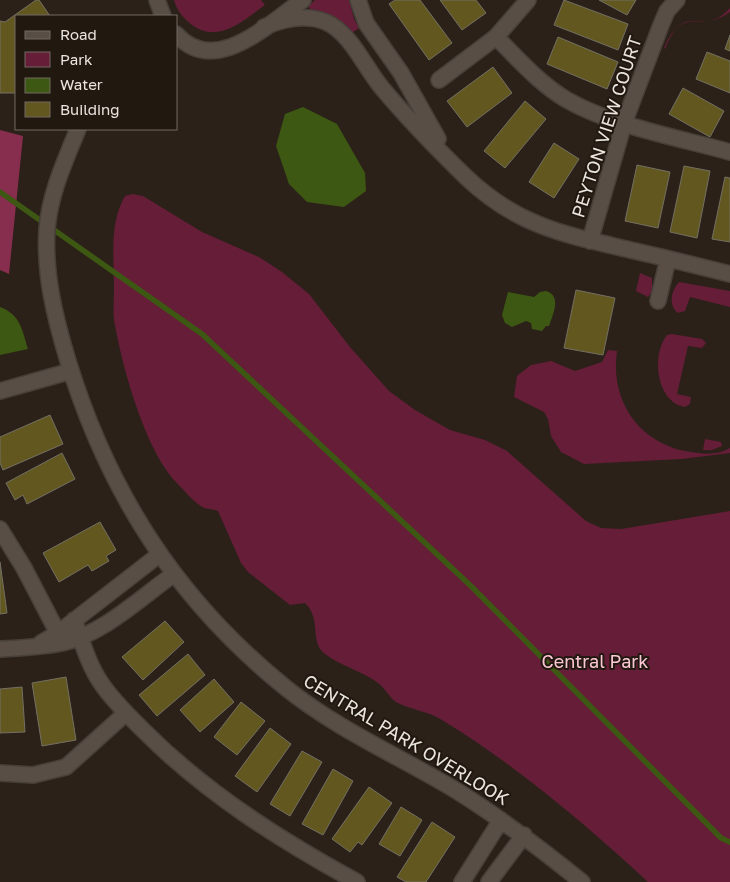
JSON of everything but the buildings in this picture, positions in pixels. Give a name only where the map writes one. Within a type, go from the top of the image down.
[{"type":"street","points":[[152,15],[156,0]]},
{"type":"street","points":[[156,0],[163,15]]},
{"type":"street","points":[[178,36],[192,47],[211,52],[234,46],[303,0]]},
{"type":"street","points":[[358,0],[362,15],[454,166]]},
{"type":"street","points":[[439,80],[496,37],[528,0]]},
{"type":"street","name":"PEYTON VIEW COURT","points":[[590,241],[624,123],[661,25],[677,0]]},
{"type":"street","points":[[264,27],[291,18],[315,19],[326,22],[339,31],[388,95],[454,166],[481,191],[517,214],[559,234],[730,274]]},
{"type":"street","points":[[496,37],[529,70],[565,99],[624,123],[730,152]]},
{"type":"street","points":[[178,51],[202,50]]},
{"type":"street","points":[[366,66],[386,52]]},
{"type":"street","name":"CENTRAL PARK OVERLOOK","points":[[78,130],[60,173],[48,227],[47,246],[53,306],[71,371],[91,426],[122,494],[160,554],[197,602],[235,642],[285,687],[322,714],[457,791],[524,835],[582,882]]},
{"type":"street","points":[[658,301],[668,259]]},
{"type":"street","points":[[0,391],[71,371]]},
{"type":"street","points":[[0,529],[60,638]]},
{"type":"street","points":[[60,638],[74,620],[160,554]]},
{"type":"street","points":[[0,648],[34,646],[60,638],[80,636],[108,622],[174,574]]},
{"type":"street","points":[[74,620],[100,682],[126,713],[164,750],[220,797],[300,850],[357,882]]},
{"type":"street","points":[[0,773],[33,776],[66,767],[126,713]]},
{"type":"street","points":[[462,882],[501,820]]},
{"type":"street","points":[[489,882],[524,835]]},
{"type":"green space","points":[[174,0],[261,0],[265,5],[248,18],[230,28],[211,32],[192,25],[183,17]]},
{"type":"green space","points":[[315,0],[349,0],[354,19],[359,28],[352,33],[333,16],[310,9],[308,6]]},
{"type":"green space","points":[[730,8],[730,12],[720,17]]},
{"type":"green space","name":"Central Park","points":[[133,194],[143,196],[202,232],[259,257],[282,272],[309,294],[350,347],[389,391],[415,410],[450,430],[485,440],[507,451],[586,521],[601,528],[621,529],[730,511],[730,882],[648,882],[549,796],[497,756],[437,717],[396,702],[378,683],[325,654],[320,649],[313,616],[305,603],[290,605],[248,572],[241,563],[218,511],[204,508],[196,502],[173,479],[162,464],[143,425],[128,381],[114,320],[114,229],[125,196]]},
{"type":"green space","points":[[640,273],[652,278],[652,291],[648,297],[636,291]]},
{"type":"green space","points":[[679,282],[730,291],[730,307],[690,297],[685,311],[678,313],[673,306],[672,298]]},
{"type":"green space","points":[[672,334],[702,339],[706,343],[702,348],[688,346],[677,394],[691,397],[690,404],[685,407],[675,403],[668,396],[662,387],[659,377],[659,354],[662,344],[667,335]]},
{"type":"green space","points":[[608,350],[617,351],[616,369],[618,385],[630,415],[641,428],[653,438],[668,446],[685,451],[714,453],[730,448],[730,453],[682,459],[584,464],[561,452],[551,436],[548,419],[544,412],[514,397],[517,376],[531,365],[551,361],[575,371],[602,362]]},
{"type":"green space","points":[[705,439],[721,442],[722,446],[712,450],[703,450]]},
{"type":"shaded area","points":[[0,130],[23,136],[9,274],[0,270]]},
{"type":"water","points":[[303,107],[337,124],[365,173],[366,191],[344,207],[307,202],[289,184],[276,146],[285,114]]},
{"type":"water","points":[[546,291],[551,293],[555,301],[549,326],[546,326],[542,331],[532,329],[531,323],[526,321],[512,327],[505,323],[502,315],[508,292],[534,297],[540,292]]},
{"type":"water","points":[[0,307],[7,310],[17,319],[28,349],[0,355]]},
{"type":"waterway","points":[[0,192],[202,334],[471,586],[721,838],[730,842]]}]
